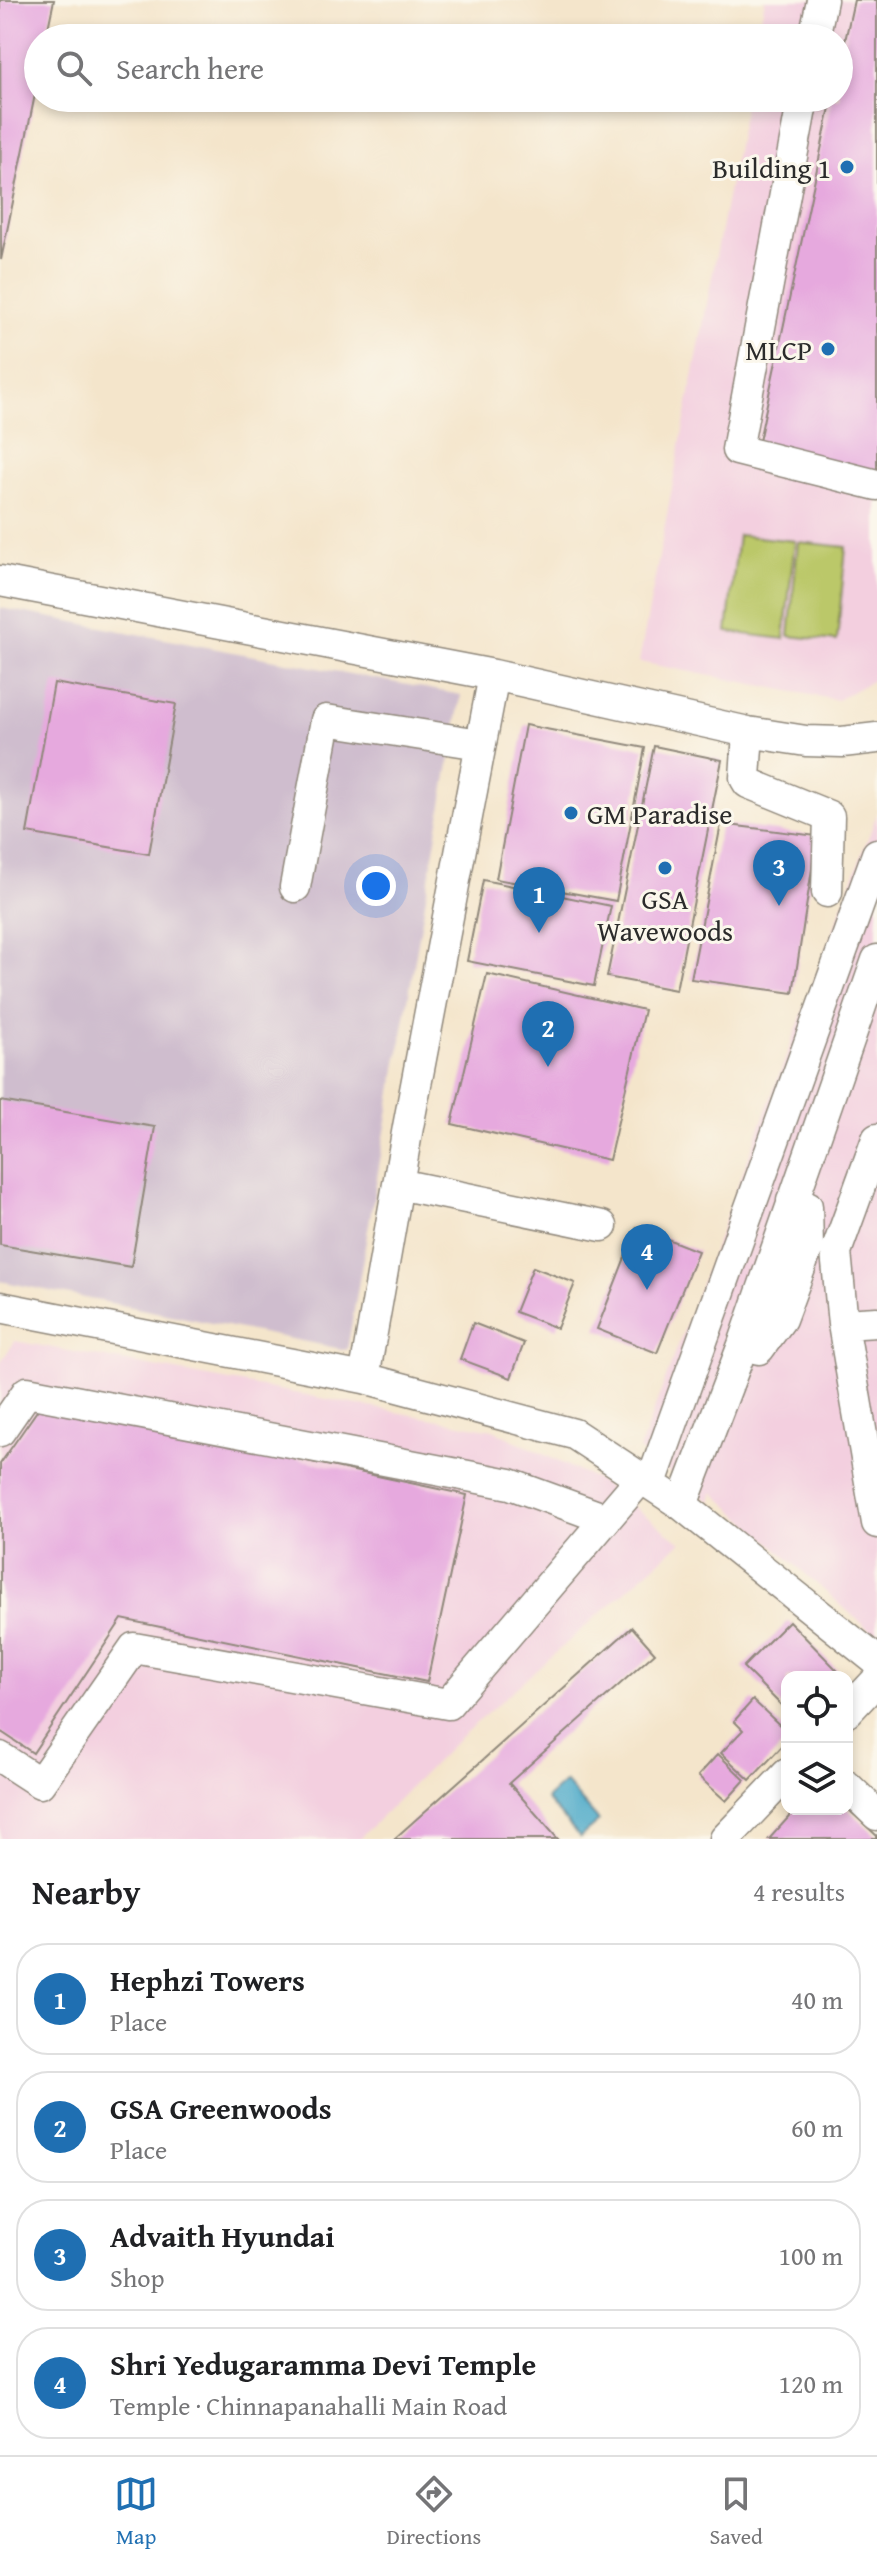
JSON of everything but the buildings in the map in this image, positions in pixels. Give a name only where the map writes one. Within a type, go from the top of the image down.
[{"type":"street","points":[[817,24],[822,0]]},
{"type":"street","points":[[800,112],[737,450],[877,485]]},
{"type":"street","points":[[0,581],[494,675],[748,732],[806,741],[842,742],[877,738]]},
{"type":"street","points":[[364,1378],[494,675]]},
{"type":"street","points":[[295,887],[326,720],[480,744]]},
{"type":"street","points":[[748,732],[745,778],[748,783],[824,811],[829,816],[827,892]]},
{"type":"street","points":[[0,1757],[40,1783],[134,1648],[448,1704],[606,1519],[647,1480],[877,854]]},
{"type":"street","points":[[682,1505],[743,1345],[877,960]]},
{"type":"street","points":[[877,1139],[836,1252],[843,1324],[877,1523]]},
{"type":"street","points":[[398,1184],[602,1226]]},
{"type":"street","points":[[0,1307],[364,1378],[574,1434],[682,1505],[877,1661]]},
{"type":"street","points":[[843,1324],[877,1322]]},
{"type":"street","points":[[0,1431],[27,1392],[510,1484],[606,1519]]},
{"type":"street","points":[[853,1706],[877,1680]]},
{"type":"street","points":[[725,1839],[781,1780]]},
{"type":"street","points":[[853,1792],[877,1815]]},
{"type":"shaded area","points":[[765,0],[877,0],[877,678],[837,700],[639,662],[743,112],[853,112],[853,24],[760,24]]},
{"type":"shaded area","points":[[0,608],[461,695],[347,1350],[0,1281]]},
{"type":"shaded area","points":[[877,814],[877,1637],[713,1492],[710,1502],[639,1450]]},
{"type":"shaded area","points":[[15,1341],[493,1430],[599,1481],[681,1542],[457,1740],[359,1839],[0,1839],[0,1363]]},
{"type":"green space","points":[[738,535],[795,541],[784,639],[727,632]]},
{"type":"green space","points":[[798,542],[846,547],[837,641],[789,636]]},
{"type":"water","points":[[565,1782],[599,1821],[580,1837],[546,1799]]},
{"type":"place","name":"Building 1","points":[[847,167]]},
{"type":"place","name":"MLCP","points":[[828,349]]},
{"type":"place","name":"GM Paradise","points":[[571,813]]},
{"type":"place","name":"GSA Wavewoods","points":[[665,868]]},
{"type":"place","name":"Advaith Hyundai","points":[[779,906]]},
{"type":"place","name":"Hephzi Towers","points":[[539,933]]},
{"type":"place","name":"GSA Greenwoods","points":[[548,1067]]},
{"type":"place","name":"Shri Yedugaramma Devi Temple","points":[[647,1290]]}]
